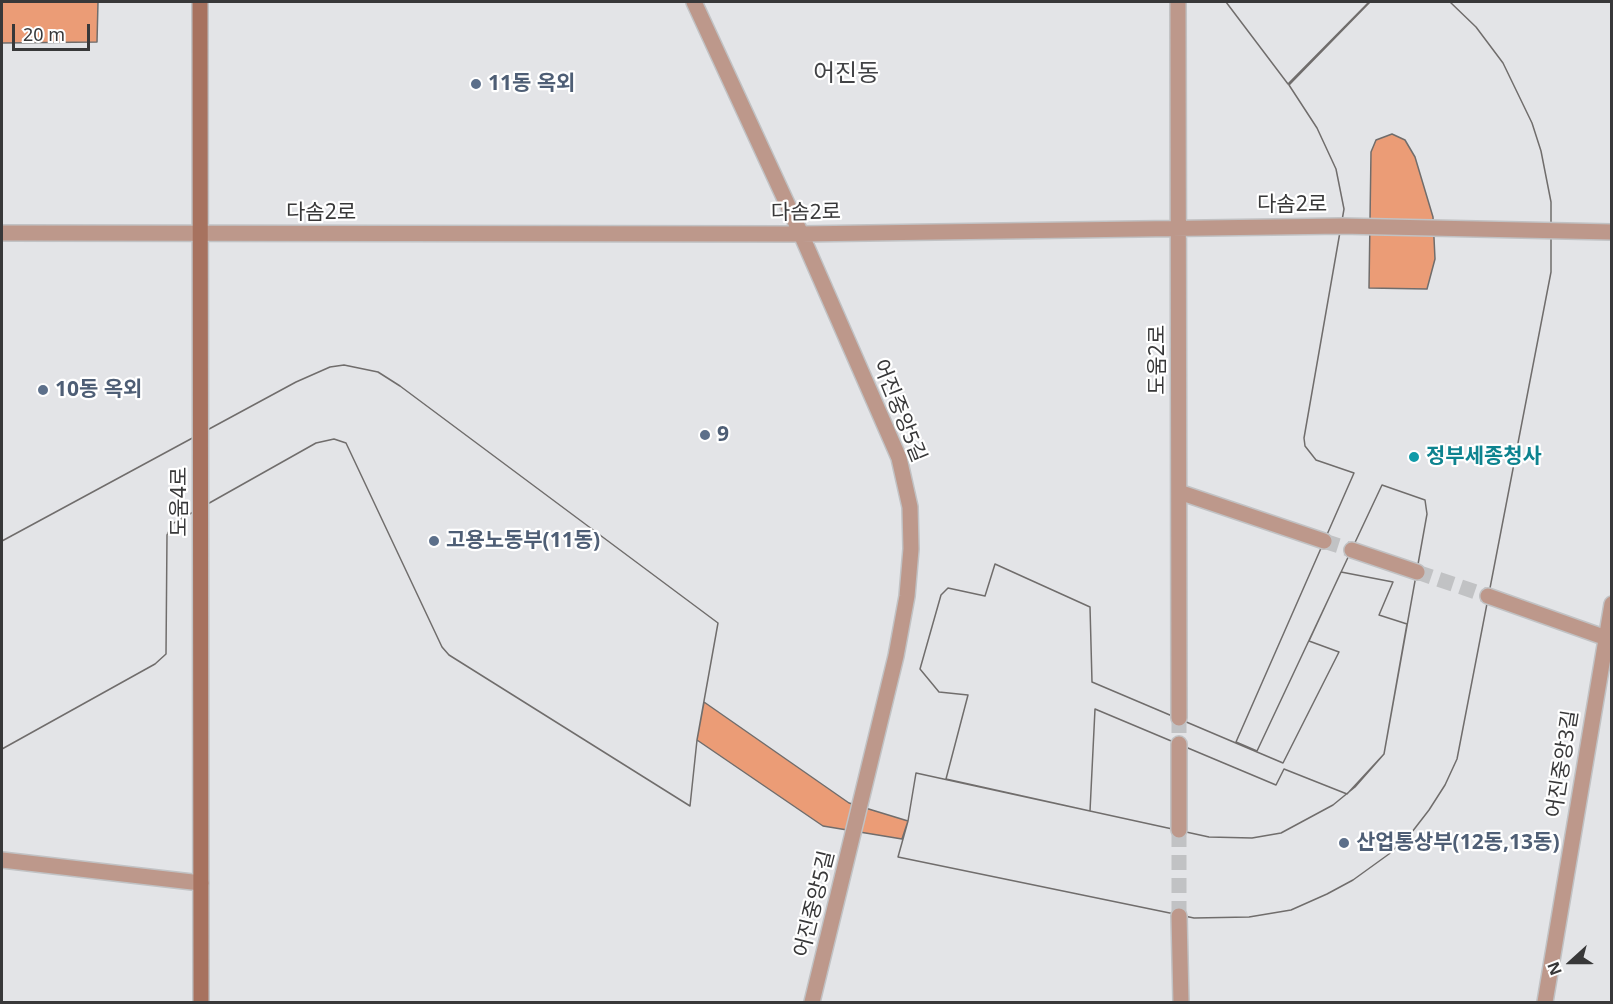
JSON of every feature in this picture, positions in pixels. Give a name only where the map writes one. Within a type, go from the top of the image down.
[{"type":"street","name":"도움4로","points":[[200,2],[201,1002]]},
{"type":"street","name":"어진중앙5길","points":[[694,2],[801,234],[899,458],[910,507],[911,549],[907,596],[896,656],[812,1002]]},
{"type":"street","name":"도움2로","points":[[1178,2],[1179,718]]},
{"type":"street","name":"다솜2로","points":[[2,233],[801,234],[1341,226],[1611,232]]},
{"type":"street","points":[[1179,492],[1324,541]]},
{"type":"street","points":[[1352,550],[1417,572]]},
{"type":"street","points":[[1488,596],[1608,639]]},
{"type":"street","name":"어진중앙3길","points":[[1545,1002],[1608,639],[1611,604]]},
{"type":"street","points":[[1179,744],[1179,830]]},
{"type":"street","points":[[2,860],[201,883]]},
{"type":"street","points":[[1179,916],[1181,1002]]},
{"type":"building","points":[[2,2],[98,2],[97,42],[2,43]]},
{"type":"building","points":[[1226,2],[1369,2],[1288,84]]},
{"type":"building","points":[[1226,2],[1369,2],[1288,84]]},
{"type":"building","name":"정부세종청사","points":[[1370,2],[1450,2],[1476,27],[1503,63],[1532,123],[1541,151],[1551,202],[1551,272],[1457,759],[1445,785],[1412,832],[1389,854],[1353,880],[1291,910],[1249,917],[1194,918],[898,857],[908,821],[916,773],[1209,837],[1252,838],[1281,833],[1333,805],[1355,787],[1384,754],[1427,514],[1425,500],[1382,485],[1257,751],[1236,742],[1354,473],[1316,460],[1305,446],[1304,438],[1344,209],[1336,169],[1317,128],[1289,85]]},
{"type":"building","name":"정부세종청사","points":[[1370,2],[1450,2],[1476,27],[1503,63],[1532,123],[1541,151],[1551,202],[1551,272],[1457,759],[1445,785],[1412,832],[1389,854],[1353,880],[1291,910],[1249,917],[1194,918],[898,857],[908,821],[916,773],[1209,837],[1252,838],[1281,833],[1333,805],[1355,787],[1384,754],[1427,514],[1425,500],[1382,485],[1257,751],[1236,742],[1354,473],[1316,460],[1305,446],[1304,438],[1344,209],[1336,169],[1317,128],[1289,85]],"holes":[[[1392,134],[1405,140],[1415,157],[1433,217],[1435,259],[1427,289],[1369,288],[1371,152],[1376,140]]]},
{"type":"building","points":[[344,365],[378,372],[400,386],[718,623],[697,740],[690,806],[449,655],[442,647],[346,443],[334,439],[316,443],[172,524],[167,535],[166,654],[155,664],[2,749],[2,541],[296,382],[330,367]]},
{"type":"building","points":[[344,365],[378,372],[400,386],[718,623],[697,740],[690,806],[449,655],[442,647],[346,443],[334,439],[316,443],[172,524],[167,535],[166,654],[155,664],[2,749],[2,541],[296,382],[330,367]]},
{"type":"building","points":[[995,564],[1090,607],[1092,682],[1283,763],[1339,652],[1309,641],[1341,572],[1393,582],[1379,615],[1407,624],[1384,754],[1347,794],[1284,769],[1276,785],[1095,709],[1090,811],[946,779],[968,695],[939,692],[920,669],[941,595],[948,588],[985,596]]},
{"type":"building","points":[[995,564],[1090,607],[1092,682],[1283,763],[1339,652],[1309,641],[1341,572],[1393,582],[1379,615],[1407,624],[1384,754],[1347,794],[1284,769],[1276,785],[1095,709],[1090,811],[946,779],[968,695],[939,692],[920,669],[941,595],[948,588],[985,596]]},
{"type":"building","points":[[704,702],[849,803],[908,821],[902,839],[823,826],[697,740]]},
{"type":"tunnel","points":[[1324,541],[1352,550]]},
{"type":"tunnel","points":[[1417,572],[1488,596]]},
{"type":"tunnel","points":[[1179,718],[1179,744]]},
{"type":"tunnel","points":[[1179,830],[1179,916]]},
{"type":"place","name":"11동 옥외","points":[[476,84]]},
{"type":"place","name":"10동 옥외","points":[[43,390]]},
{"type":"place","name":"9","points":[[705,435]]},
{"type":"place","name":"정부세종청사","points":[[1414,457]]},
{"type":"place","name":"고용노동부(11동)","points":[[434,541]]},
{"type":"place","name":"산업통상부(12동,13동)","points":[[1344,843]]},
{"type":"district","name":"어진동","points":[[846,74]]}]
